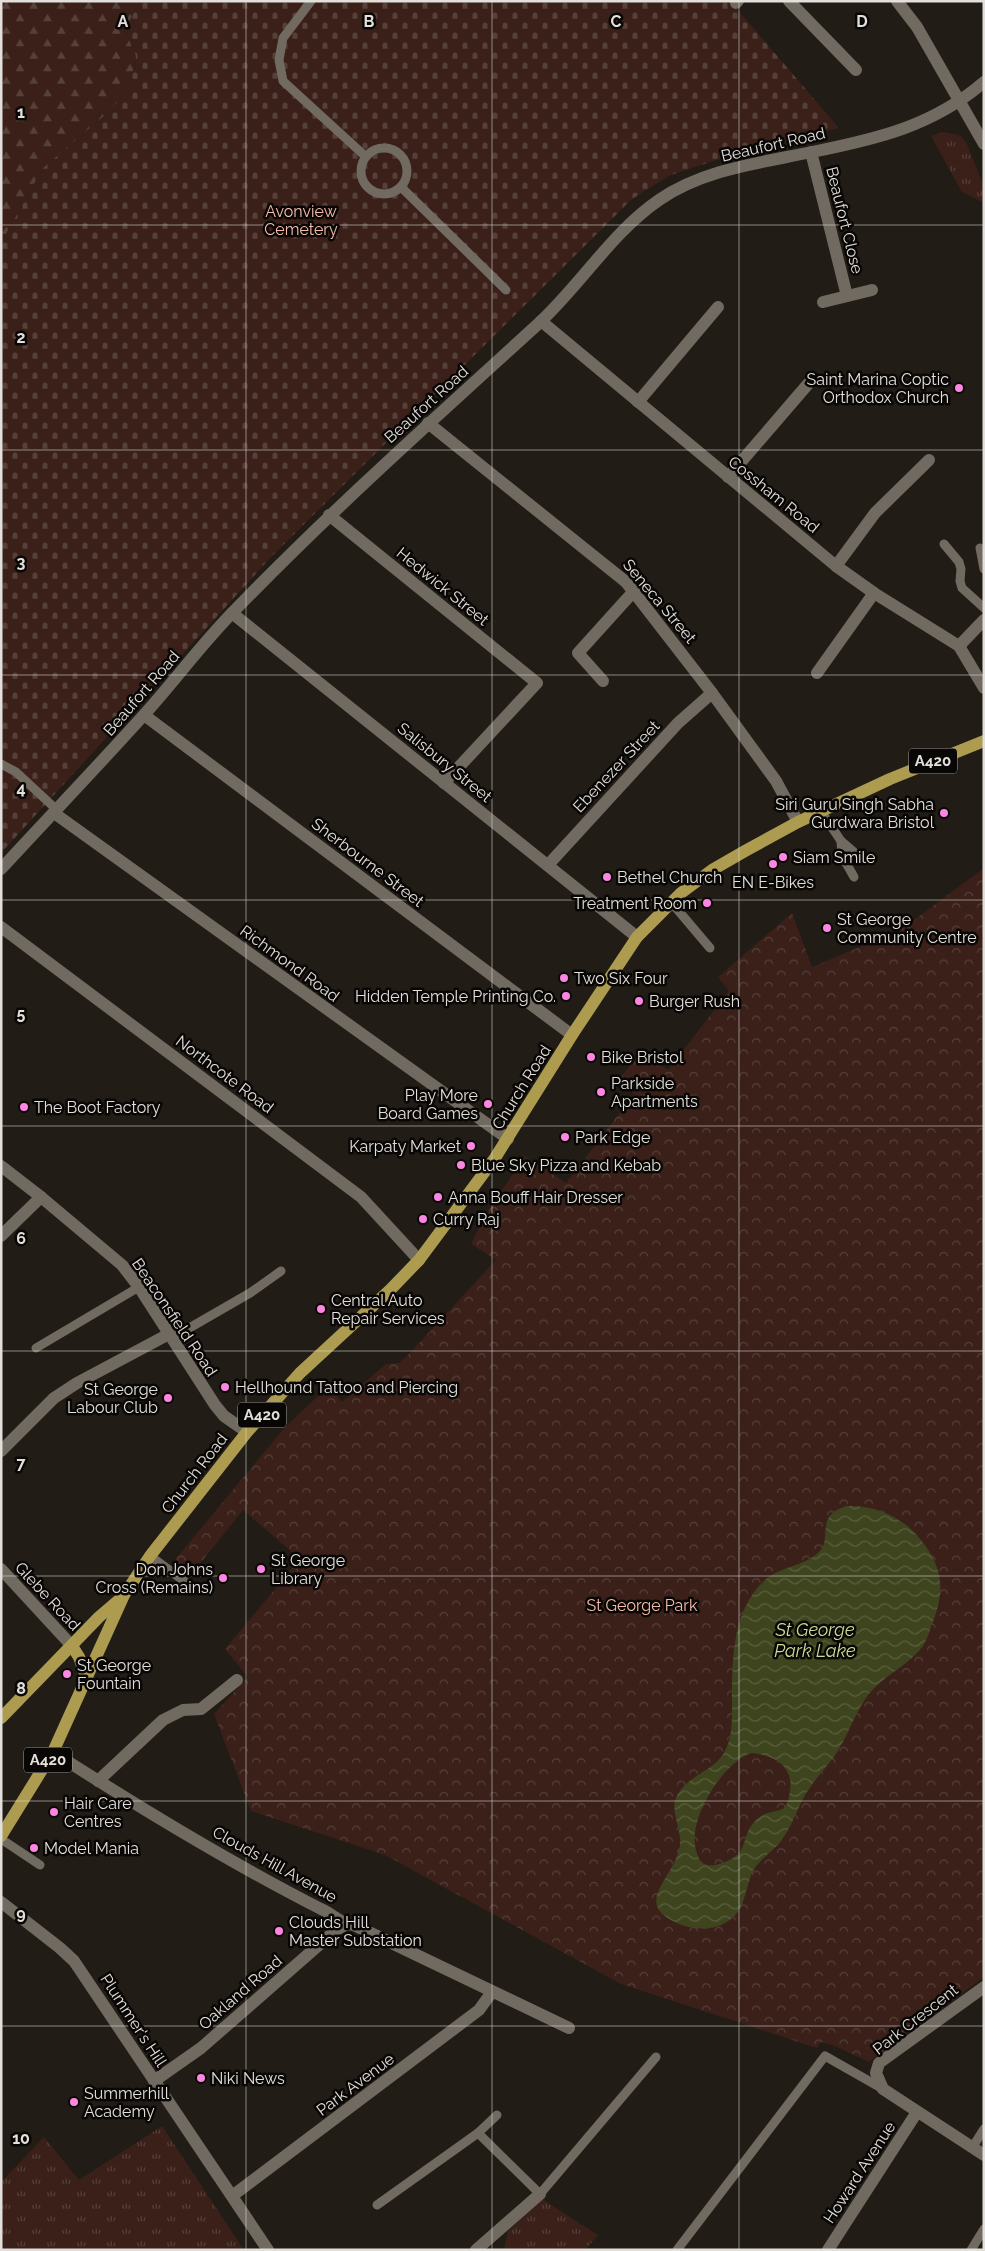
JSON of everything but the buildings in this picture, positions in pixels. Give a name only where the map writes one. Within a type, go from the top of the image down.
[{"type":"main road","name":"Church Road","points":[[87,1679],[124,1595],[150,1556],[247,1432],[300,1373],[383,1297],[419,1260],[467,1197],[508,1138],[572,1035],[638,937],[671,902],[712,870],[798,822],[890,779],[984,740]]},
{"type":"main road","points":[[1,1718],[124,1595]]},
{"type":"main road","points":[[72,1646],[79,1657],[87,1679]]},
{"type":"main road","name":"A420","points":[[1,1838],[53,1752],[87,1679]]},
{"type":"street","points":[[789,1],[856,70]]},
{"type":"street","points":[[897,1],[917,27],[984,144]]},
{"type":"street","name":"Beaufort Road","points":[[1,869],[144,715],[232,613],[329,515],[542,321],[637,217],[660,199],[689,183],[757,162],[811,152],[904,129],[940,114],[984,82]]},
{"type":"street","name":"Beaufort Close","points":[[811,152],[847,296]]},
{"type":"street","name":"Beaufort Close","points":[[823,302],[872,290]]},
{"type":"street","points":[[638,402],[718,307]]},
{"type":"street","name":"Cossham Road","points":[[542,321],[836,566],[874,594],[959,646],[984,688]]},
{"type":"street","points":[[728,477],[808,384]]},
{"type":"street","name":"Seneca Street","points":[[428,423],[618,573],[712,693],[776,781],[798,822]]},
{"type":"street","points":[[836,566],[875,514],[929,460]]},
{"type":"street","name":"Hedwick Street","points":[[329,515],[536,683],[444,783]]},
{"type":"street","points":[[602,681],[578,653],[634,591]]},
{"type":"street","points":[[817,673],[874,594]]},
{"type":"street","name":"Salisbury Street","points":[[232,613],[638,937]]},
{"type":"street","points":[[959,646],[984,620]]},
{"type":"street","name":"Ebenezer Street","points":[[548,865],[678,723],[712,693]]},
{"type":"street","name":"Sherbourne Street","points":[[144,715],[572,1035]]},
{"type":"street","name":"Richmond Road","points":[[55,811],[508,1138]]},
{"type":"street","name":"Northcote Road","points":[[1,927],[361,1196],[419,1260]]},
{"type":"street","name":"Beaconsfield Road","points":[[1,1166],[122,1265],[139,1287],[221,1412],[247,1432]]},
{"type":"street","points":[[1,1236],[41,1197]]},
{"type":"street","points":[[1,1452],[48,1403],[61,1393],[171,1336]]},
{"type":"street","name":"Glebe Road","points":[[1,1569],[72,1646]]},
{"type":"street","points":[[98,1781],[163,1720],[183,1710],[202,1709],[237,1680]]},
{"type":"street","name":"Clouds Hill Avenue","points":[[53,1752],[98,1781],[278,1887],[330,1913],[346,1925],[354,1925],[569,2028]]},
{"type":"street","name":"Plummer's Hill","points":[[1,1902],[74,1961],[268,2250]]},
{"type":"street","name":"Oakland Road","points":[[154,2081],[202,2048],[336,1930],[346,1925]]},
{"type":"street","name":"Park Crescent","points":[[881,2086],[876,2073],[879,2063],[984,1986]]},
{"type":"street","name":"Park Avenue","points":[[232,2196],[479,2010],[492,1992]]},
{"type":"street","points":[[881,2086],[917,2112],[984,2155]]},
{"type":"street","name":"Howard Avenue","points":[[828,2250],[917,2112]]},
{"type":"street","points":[[476,2250],[540,2194]]},
{"type":"lane","points":[[311,1],[284,38],[279,60],[283,81],[365,156]]},
{"type":"lane","points":[[381,147],[399,152],[404,158],[407,173],[401,187],[393,192],[382,194],[373,192],[365,185],[361,176],[361,165],[365,156],[372,150],[381,147]]},
{"type":"lane","points":[[401,187],[506,290]]},
{"type":"lane","points":[[944,544],[957,558],[960,566],[962,588],[984,608]]},
{"type":"lane","points":[[980,548],[984,569]]},
{"type":"lane","points":[[1,764],[16,772],[55,811]]},
{"type":"lane","points":[[821,811],[841,841],[855,853]]},
{"type":"lane","points":[[841,841],[842,856],[854,877]]},
{"type":"lane","points":[[671,902],[710,948]]},
{"type":"lane","points":[[171,1336],[250,1293],[281,1271]]},
{"type":"lane","points":[[36,1348],[139,1287]]},
{"type":"lane","points":[[150,1556],[192,1586]]},
{"type":"lane","points":[[1,1838],[40,1865]]},
{"type":"lane","points":[[677,2250],[825,2056],[881,2086]]},
{"type":"lane","points":[[478,2133],[540,2194],[656,2057]]},
{"type":"lane","points":[[377,2205],[478,2133],[497,2115]]},
{"type":"lane","points":[[972,2148],[984,2129]]},
{"type":"lane","points":[[971,2250],[984,2230]]},
{"type":"green space","points":[[1,1],[140,1],[125,30],[136,56],[130,85],[110,111],[43,168],[1,243]]},
{"type":"green space","name":"Avonview Cemetery","points":[[140,1],[730,1],[839,128],[737,153],[671,175],[632,199],[273,555],[1,853],[1,243],[43,168],[110,111],[130,85],[136,56],[125,30]]},
{"type":"green space","points":[[943,132],[959,135],[966,142],[984,187],[984,203],[962,192],[931,136]]},
{"type":"green space","name":"St George Park","points":[[984,868],[984,1977],[869,2062],[835,2046],[821,2042],[817,2048],[621,1984],[385,1855],[251,1811],[214,1714],[248,1677],[225,1649],[300,1559],[243,1510],[195,1570],[188,1574],[181,1574],[176,1570],[173,1562],[286,1426],[329,1386],[342,1402],[386,1364],[399,1363],[410,1353],[496,1260],[471,1244],[479,1228],[477,1227],[525,1156],[566,1183],[634,1094],[618,1081],[641,1051],[668,1070],[729,991],[718,977],[792,913],[812,967],[902,929]]},
{"type":"green space","points":[[162,2126],[244,2250],[1,2250],[1,2182],[44,2137],[79,2180]]},
{"type":"green space","points":[[542,2199],[598,2235],[585,2250],[504,2250],[508,2231]]},
{"type":"water","name":"St George Park Lake","points":[[847,1506],[857,1506],[878,1510],[897,1519],[913,1531],[928,1550],[938,1571],[940,1592],[936,1615],[929,1634],[918,1652],[868,1695],[836,1754],[805,1795],[780,1843],[753,1871],[744,1900],[737,1913],[725,1923],[715,1927],[687,1927],[666,1917],[658,1909],[656,1900],[659,1890],[676,1858],[680,1845],[674,1807],[675,1801],[687,1783],[715,1764],[728,1745],[732,1726],[732,1669],[736,1637],[740,1621],[753,1593],[770,1576],[812,1558],[818,1553],[824,1541],[827,1521],[830,1515]],"holes":[[[751,1753],[759,1754],[781,1763],[789,1775],[790,1794],[787,1803],[783,1809],[765,1814],[755,1821],[750,1827],[741,1850],[737,1855],[718,1864],[707,1865],[701,1861],[696,1850],[695,1837],[702,1808],[719,1780],[729,1768]]]},
{"type":"place","name":"Saint Marina Coptic Orthodox Church","points":[[959,388]]},
{"type":"place","name":"Siri Guru Singh Sabha Gurdwara Bristol","points":[[944,813]]},
{"type":"place","name":"Siam Smile","points":[[783,857]]},
{"type":"place","name":"EN E-Bikes","points":[[773,864]]},
{"type":"place","name":"Bethel Church","points":[[607,877]]},
{"type":"place","name":"Treatment Room","points":[[707,903]]},
{"type":"place","name":"St George Community Centre","points":[[827,928]]},
{"type":"place","name":"Two Six Four","points":[[564,978]]},
{"type":"place","name":"Hidden Temple Printing Co.","points":[[566,996]]},
{"type":"place","name":"Burger Rush","points":[[639,1001]]},
{"type":"place","name":"Bike Bristol","points":[[591,1057]]},
{"type":"place","name":"Parkside Apartments","points":[[601,1092]]},
{"type":"place","name":"Play More Board Games","points":[[488,1104]]},
{"type":"place","name":"The Boot Factory","points":[[24,1107]]},
{"type":"place","name":"Park Edge","points":[[565,1137]]},
{"type":"place","name":"Karpaty Market","points":[[471,1146]]},
{"type":"place","name":"Blue Sky Pizza and Kebab","points":[[461,1165]]},
{"type":"place","name":"Anna Bouff Hair Dresser","points":[[438,1197]]},
{"type":"place","name":"Curry Raj","points":[[423,1219]]},
{"type":"place","name":"Central Auto Repair Services","points":[[321,1309]]},
{"type":"place","name":"Hellhound Tattoo and Piercing","points":[[225,1387]]},
{"type":"place","name":"St George Labour Club","points":[[168,1398]]},
{"type":"place","name":"St George Library","points":[[261,1569]]},
{"type":"place","name":"Don Johns Cross (Remains)","points":[[223,1578]]},
{"type":"place","name":"St George Fountain","points":[[67,1674]]},
{"type":"place","name":"Hair Care Centres","points":[[54,1812]]},
{"type":"place","name":"Model Mania","points":[[34,1848]]},
{"type":"place","name":"Clouds Hill Master Substation","points":[[279,1931]]},
{"type":"place","name":"Niki News","points":[[201,2078]]},
{"type":"place","name":"Summerhill Academy","points":[[74,2102]]}]
